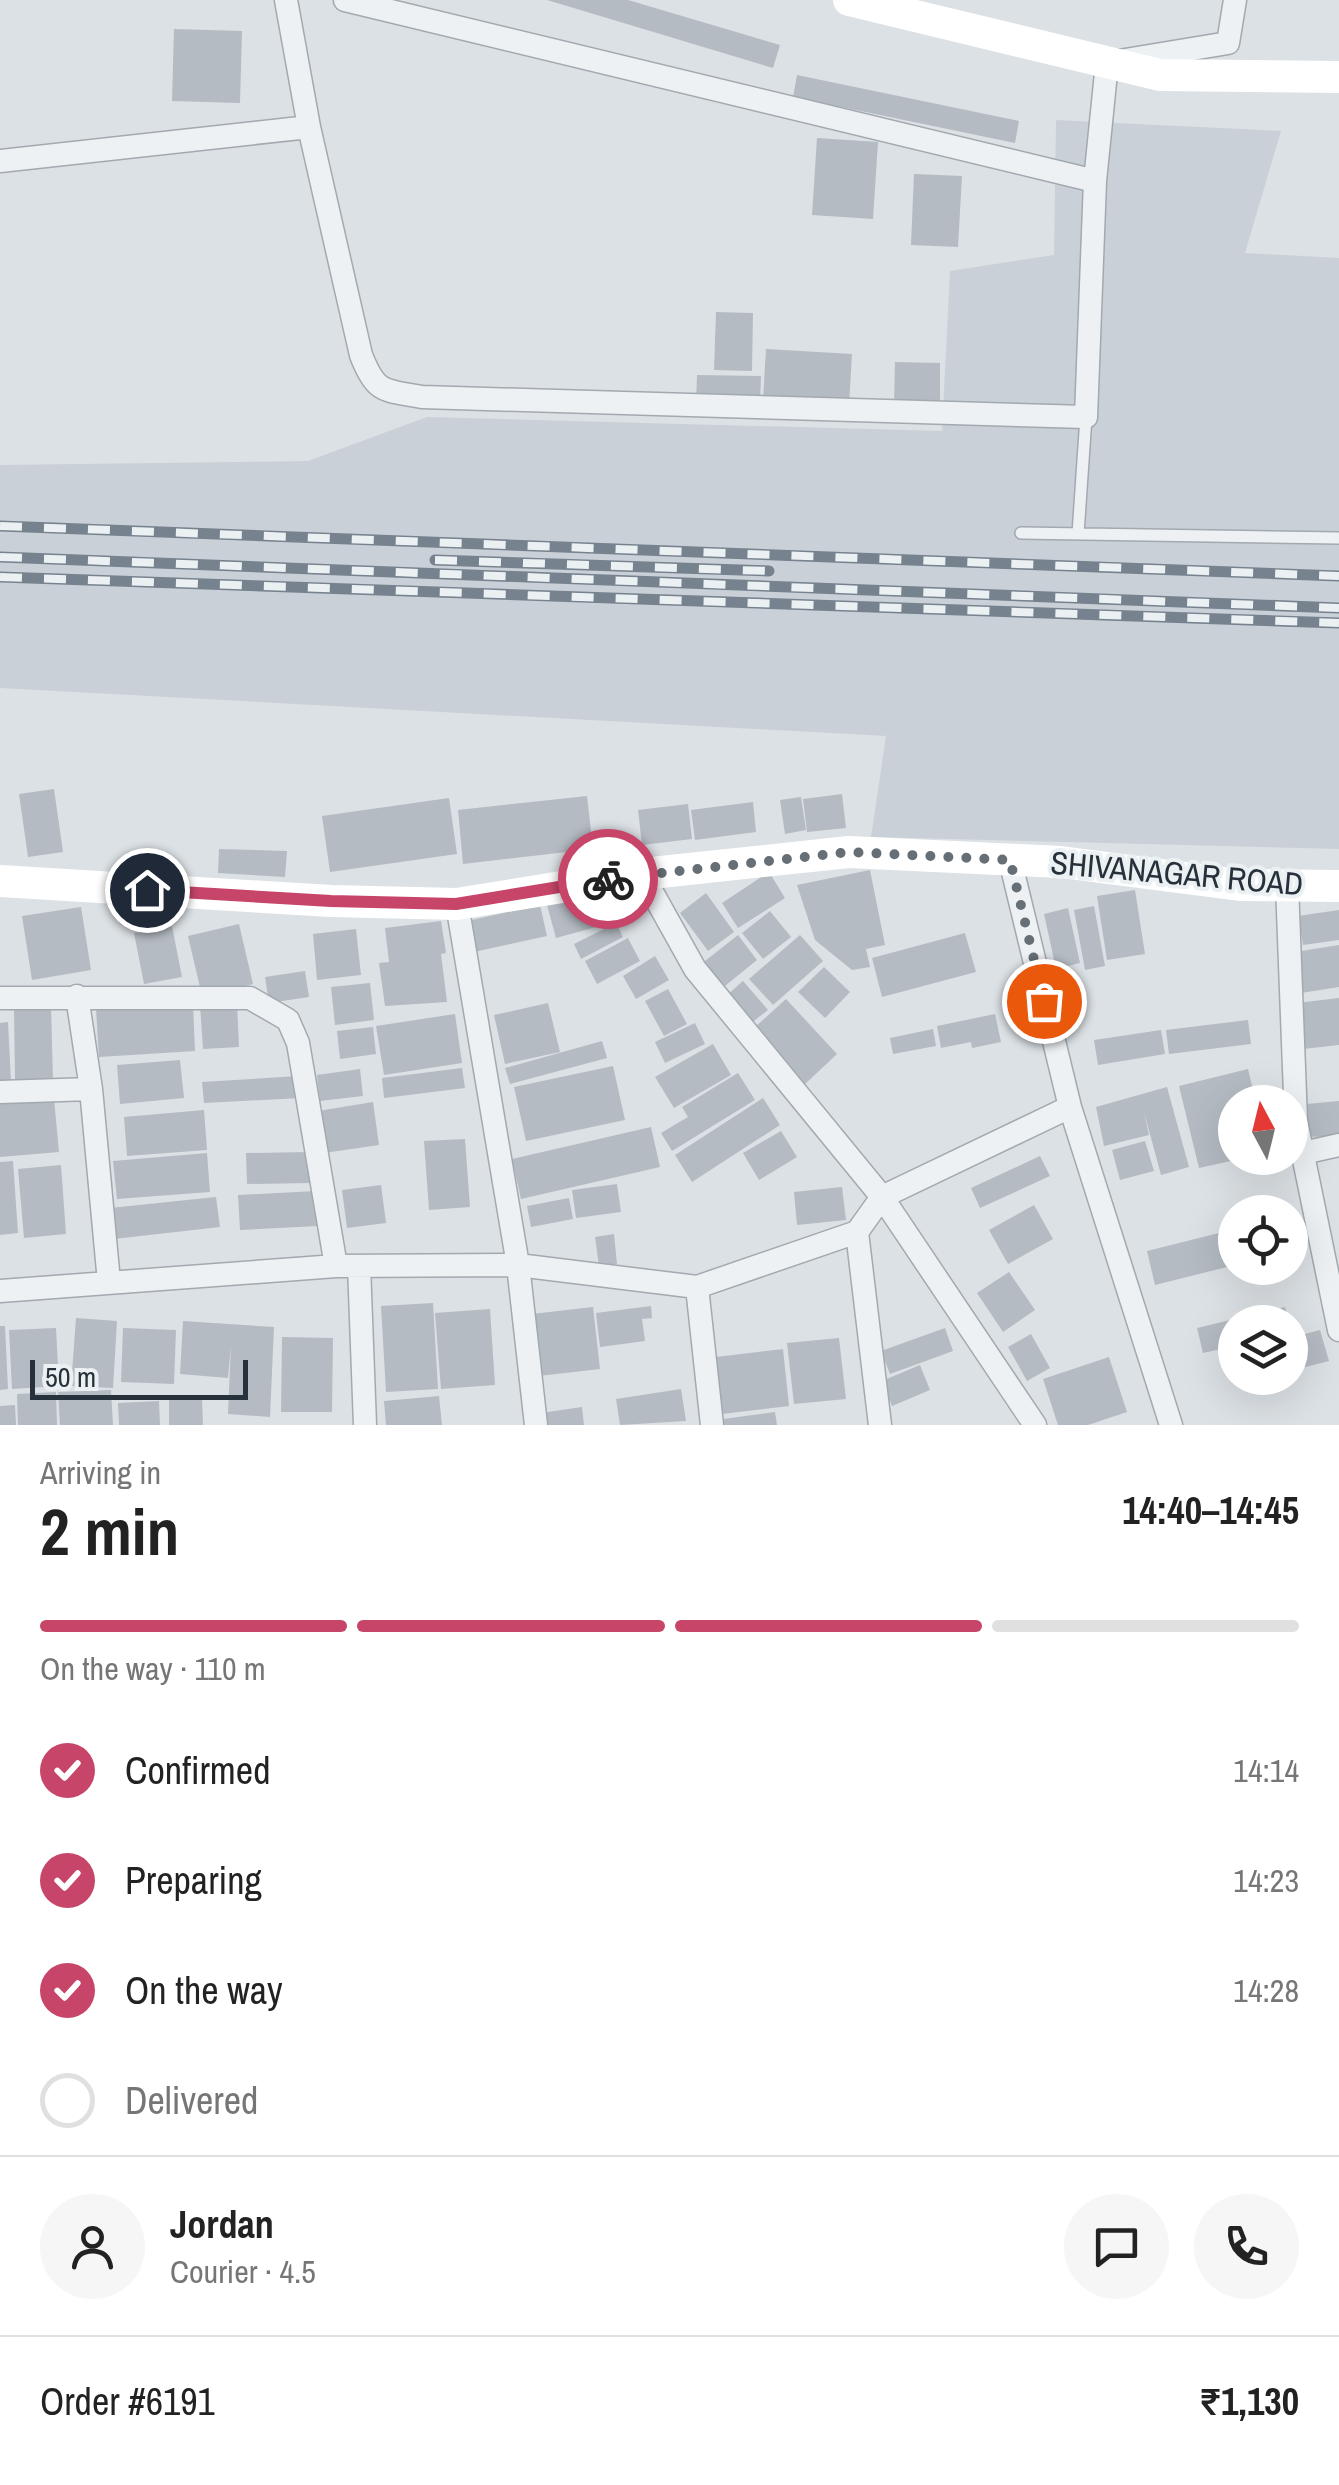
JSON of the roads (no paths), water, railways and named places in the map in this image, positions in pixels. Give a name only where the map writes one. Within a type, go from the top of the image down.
[{"type":"street","points":[[286,0],[309,127],[370,380],[387,391],[442,397],[1086,417],[1095,181],[1107,63]]},
{"type":"street","points":[[344,0],[1095,181]]},
{"type":"street","points":[[1107,63],[1228,44],[1235,0]]},
{"type":"street","points":[[868,3],[1160,74],[1339,77]]},
{"type":"street","points":[[0,161],[309,127]]},
{"type":"street","name":"SHIVANAGAR ROAD","points":[[0,882],[331,901],[456,904],[642,874],[849,852],[1061,862],[1240,885],[1339,886]]},
{"type":"street","points":[[1010,860],[1070,1107],[1171,1425]]},
{"type":"street","points":[[642,874],[695,969],[882,1197],[1035,1425]]},
{"type":"street","points":[[1288,885],[1295,1085]]},
{"type":"street","points":[[456,904],[518,1264],[536,1425]]},
{"type":"street","points":[[77,996],[91,1090],[109,1282]]},
{"type":"street","points":[[0,998],[250,998],[288,1020],[298,1043],[348,1266],[365,1425]]},
{"type":"street","points":[[0,1092],[91,1090]]},
{"type":"street","points":[[0,1291],[348,1266],[518,1264],[697,1286],[857,1232],[882,1197],[1070,1107]]},
{"type":"street","points":[[1308,1152],[1339,1144]]},
{"type":"street","points":[[1308,1175],[1337,1317]]},
{"type":"street","points":[[857,1232],[880,1425]]},
{"type":"street","points":[[697,1286],[712,1425]]},
{"type":"lane","points":[[1078,534],[1086,417]]},
{"type":"lane","points":[[1021,533],[1339,538]]},
{"type":"railway","points":[[0,526],[1339,576]]},
{"type":"railway","points":[[0,557],[1339,608]]},
{"type":"railway","points":[[435,560],[769,571]]},
{"type":"railway","points":[[0,577],[1339,623]]}]
